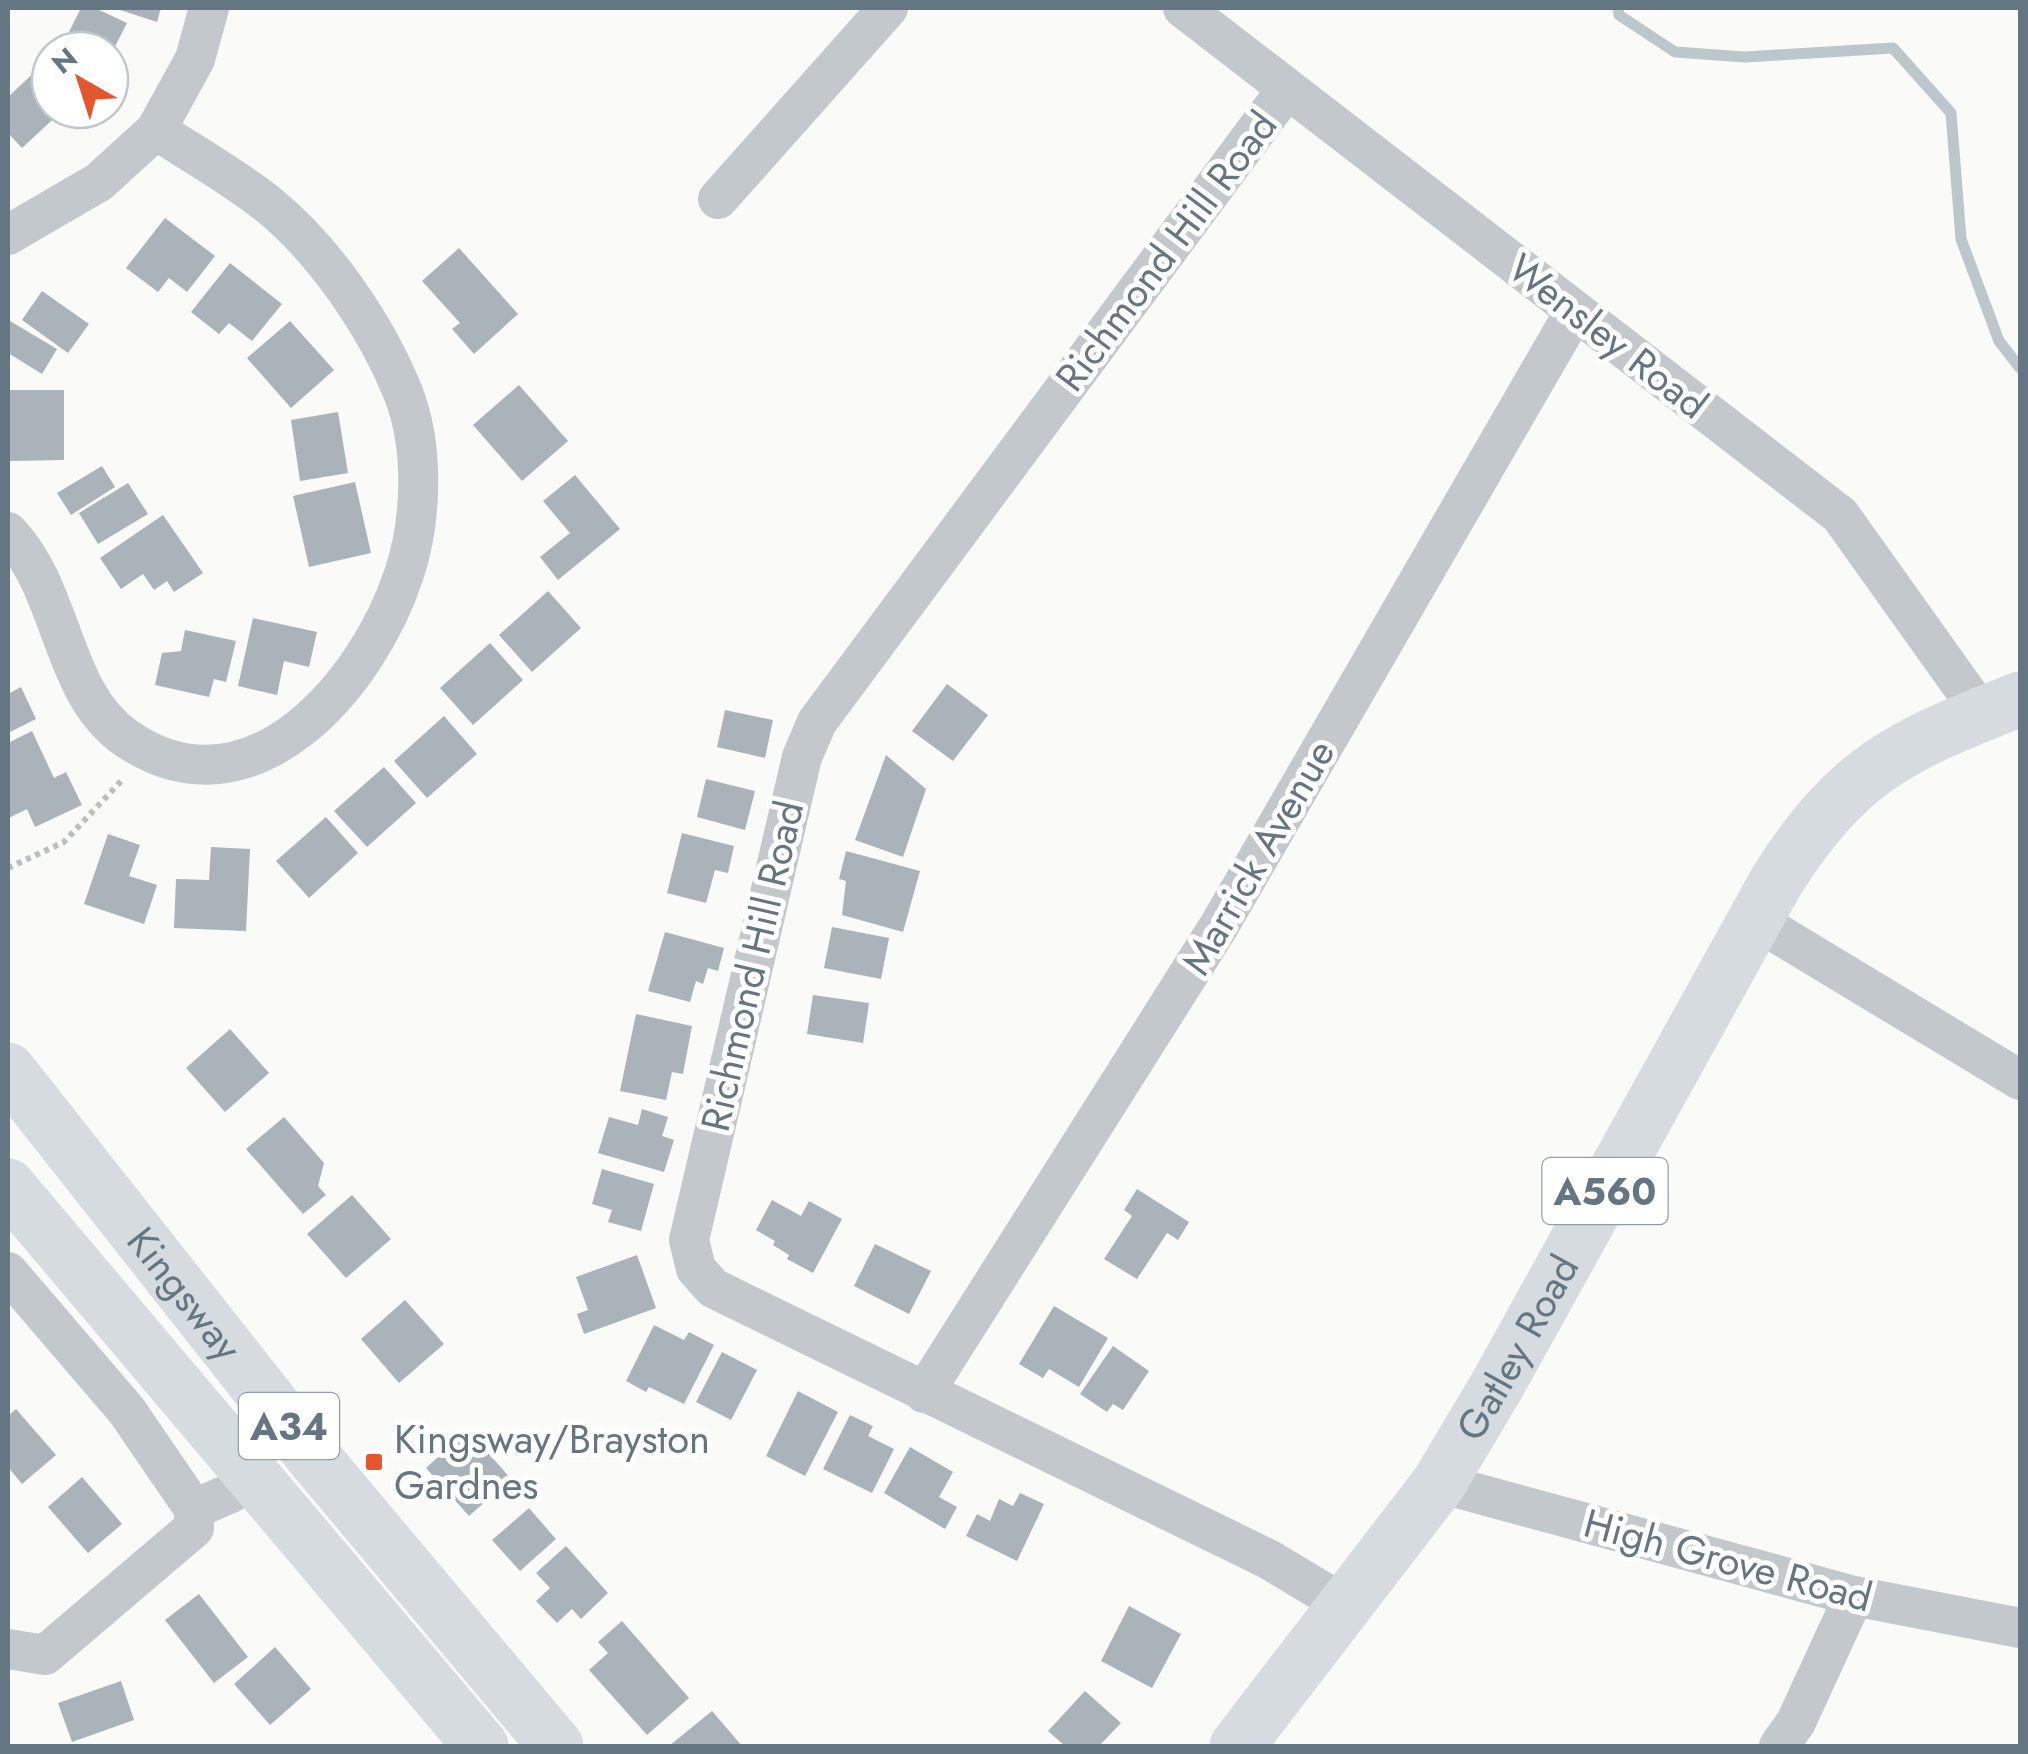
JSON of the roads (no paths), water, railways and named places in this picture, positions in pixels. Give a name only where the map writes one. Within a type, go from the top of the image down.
[{"type":"main road","name":"Gatley Road","points":[[1237,1746],[1438,1483],[1499,1382],[1755,920],[1813,825],[1854,782],[1897,753],[2001,706]]},
{"type":"main road","name":"Kingsway","points":[[15,1078],[315,1459],[556,1746]]},
{"type":"main road","name":"Kingsway","points":[[8,1186],[481,1746]]},
{"type":"street","points":[[8,235],[99,182],[156,130],[195,59],[209,8]]},
{"type":"street","points":[[718,199],[888,8]]},
{"type":"street","name":"Wensley Road","points":[[1183,8],[1840,515],[2001,706]]},
{"type":"street","name":"Richmond Hill Road","points":[[1288,89],[832,699],[802,757],[691,1222],[691,1256],[696,1270],[714,1288],[1268,1559],[1343,1604]]},
{"type":"street","points":[[8,532],[44,582],[92,702],[107,721],[144,749],[174,761],[217,764],[280,746],[313,719],[346,679],[390,608],[405,573],[418,492],[412,428],[404,398],[356,308],[311,248],[269,205],[156,130]]},
{"type":"street","name":"Marrick Avenue","points":[[924,1393],[1219,926],[1575,311]]},
{"type":"street","points":[[1755,920],[1913,1011],[2020,1080]]},
{"type":"street","points":[[8,1272],[127,1410],[194,1509],[194,1528],[45,1655],[8,1649]]},
{"type":"street","points":[[194,1509],[231,1494],[252,1476]]},
{"type":"street","name":"High Grove Road","points":[[1438,1483],[1854,1596],[2020,1628]]},
{"type":"street","points":[[1780,1746],[1796,1722],[1854,1596]]},
{"type":"waterway","points":[[1618,8],[1619,15],[1675,52],[1745,57],[1893,48],[1951,113],[1961,239],[1999,341],[2020,368]]},
{"type":"place","name":"Kingsway/Brayston Gardnes","points":[[374,1462]]}]
